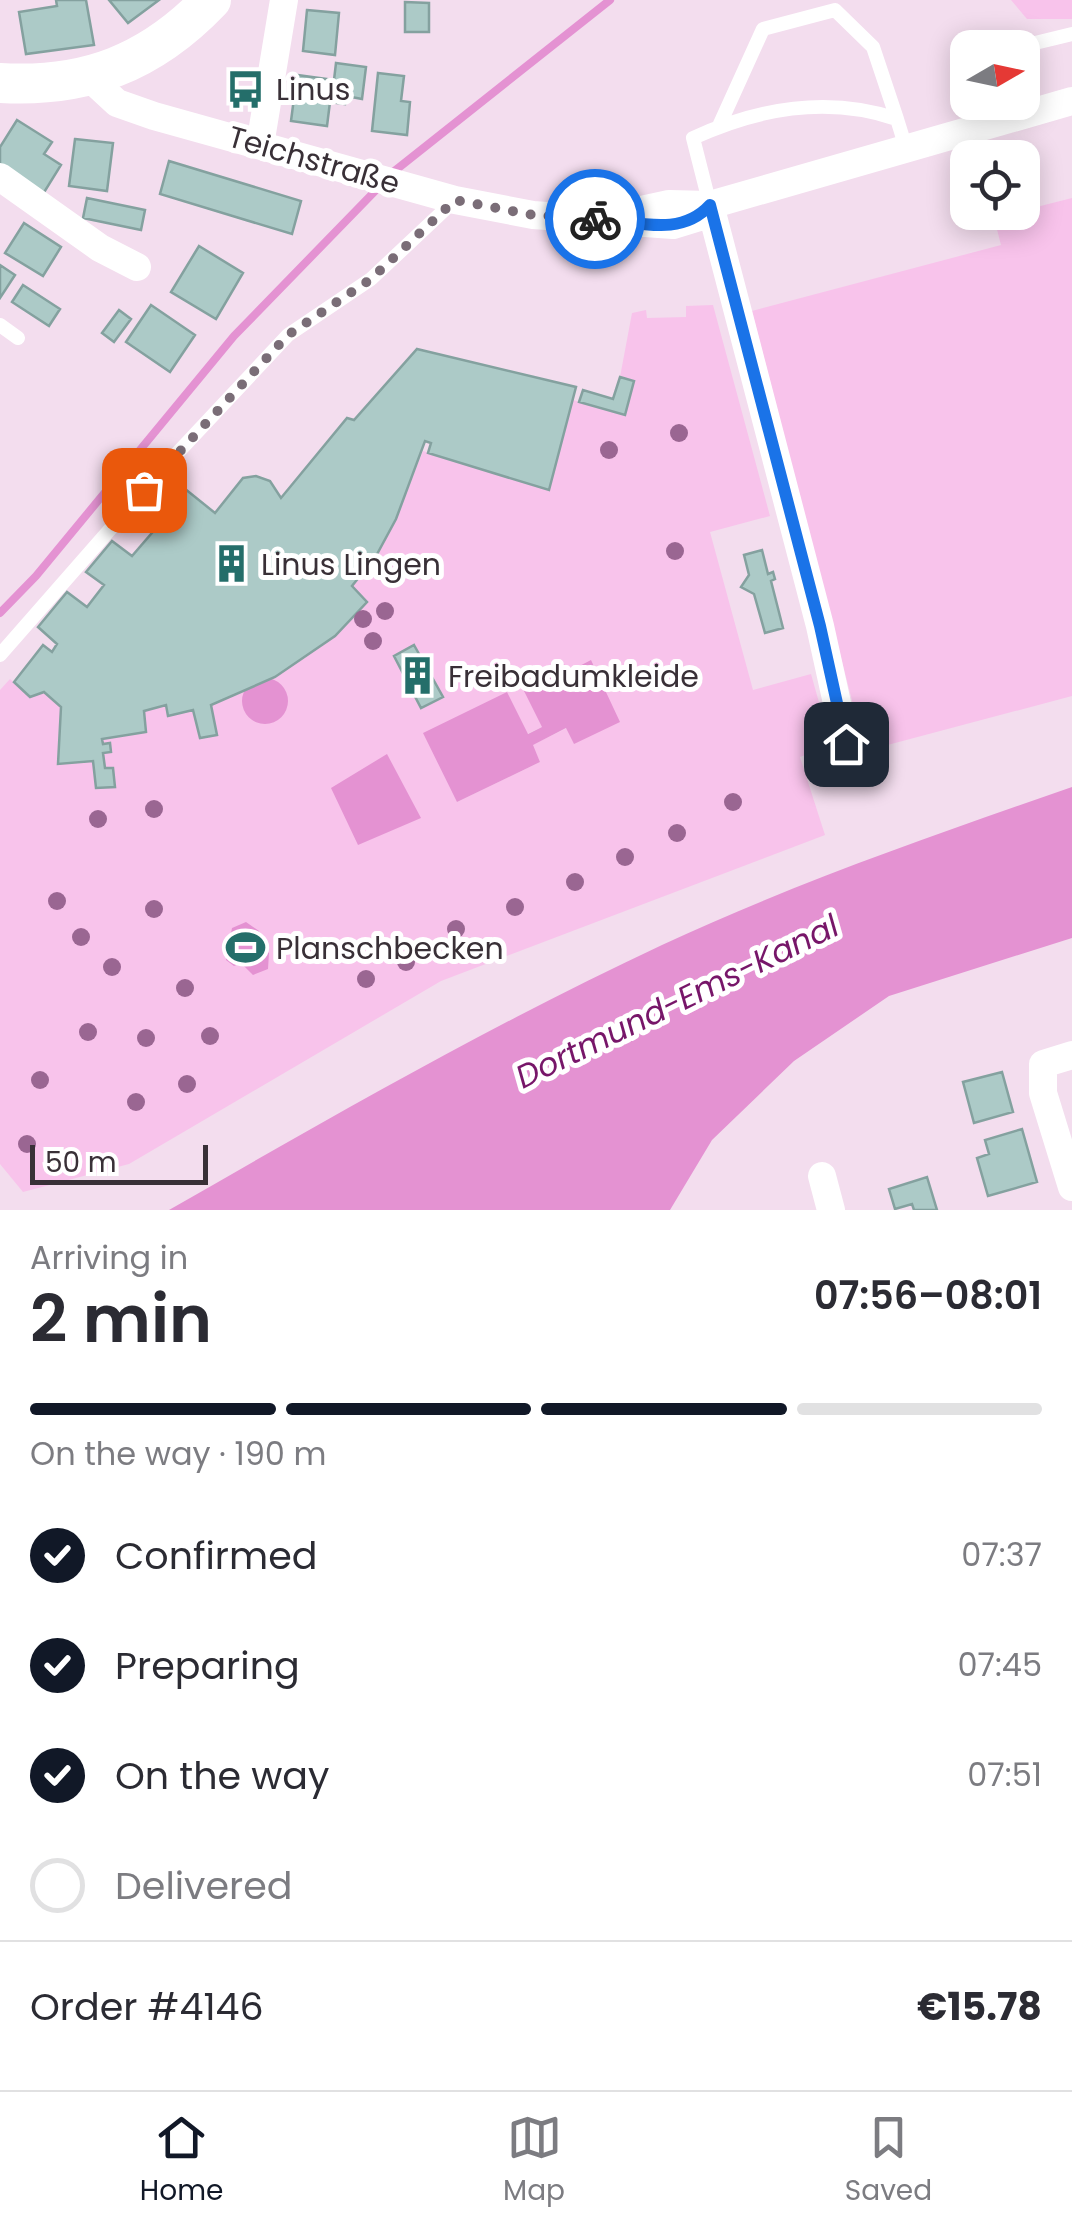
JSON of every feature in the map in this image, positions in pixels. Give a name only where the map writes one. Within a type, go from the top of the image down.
[{"type":"street","points":[[0,83],[60,84],[90,78],[144,56],[211,0]]},
{"type":"street","points":[[260,145],[284,0]]},
{"type":"street","name":"Teichstraße","points":[[90,78],[117,103],[403,186],[533,215],[608,219],[668,204],[710,205],[1072,101]]},
{"type":"street","points":[[0,177],[100,248],[136,267]]},
{"type":"street","points":[[710,205],[820,626],[846,744]]},
{"type":"street","points":[[1072,1055],[1043,1064],[1044,1093],[1072,1187]]},
{"type":"street","points":[[822,1176],[831,1210]]},
{"type":"lane","points":[[720,126],[763,29],[834,10],[873,47],[906,148]]},
{"type":"lane","points":[[1040,42],[1072,34]]},
{"type":"lane","points":[[710,205],[693,138],[720,126],[806,106],[856,105],[897,119]]},
{"type":"lane","points":[[0,656],[168,462],[288,335],[371,279],[455,200]]},
{"type":"lane","points":[[0,325],[18,338]]},
{"type":"shaded area","points":[[1011,0],[1072,0],[1072,19],[1027,19]]},
{"type":"shaded area","points":[[1072,198],[1072,696],[865,751],[752,311],[1001,245],[997,230],[1040,230],[1040,206]]},
{"type":"shaded area","points":[[713,305],[770,516],[710,532],[753,690],[811,674],[831,745],[800,757],[825,835],[441,981],[129,1164],[23,1192],[0,1164],[0,690],[10,679],[30,697],[44,692],[61,707],[59,764],[93,761],[96,788],[115,786],[113,768],[105,768],[103,753],[111,752],[110,743],[103,744],[102,739],[146,732],[144,711],[166,705],[169,716],[193,710],[200,738],[217,735],[211,705],[305,658],[367,603],[352,586],[396,519],[423,451],[549,490],[573,400],[625,415],[634,381],[620,377],[632,313],[646,310],[647,318],[686,317],[686,306]],"holes":[[[564,665],[574,743],[567,728],[532,745],[540,762],[457,802],[506,692],[527,734],[542,727]]]},
{"type":"water","points":[[591,660],[620,722],[574,744],[566,728],[533,745],[540,762],[457,802],[423,733],[507,692],[528,734],[542,727],[521,685],[564,664],[568,672]]},
{"type":"water","points":[[265,678],[281,685],[288,701],[281,717],[265,724],[249,717],[242,701],[249,685]]},
{"type":"water","points":[[387,754],[421,818],[358,845],[331,788]]},
{"type":"water","name":"Dortmund-Ems-Kanal","points":[[1072,787],[1072,938],[889,996],[794,1061],[712,1140],[670,1210],[169,1210],[474,1039],[662,945],[814,880]]},
{"type":"water","name":"Planschbecken","points":[[246,922],[259,931],[258,945],[269,953],[268,969],[253,975],[241,963],[234,966],[226,960],[232,928]]},
{"type":"building","points":[[56,0],[86,0],[94,45],[26,54],[19,12],[57,6]]},
{"type":"building","points":[[109,0],[159,0],[128,23]]},
{"type":"building","points":[[405,2],[429,3],[429,32],[405,32]]},
{"type":"building","points":[[307,10],[339,13],[335,55],[303,51]]},
{"type":"building","points":[[336,63],[366,67],[362,99],[346,96],[345,104],[330,102],[327,126],[291,121],[297,75],[334,80]]},
{"type":"building","points":[[378,73],[404,76],[401,101],[410,102],[407,135],[372,131]]},
{"type":"building","points":[[17,120],[52,142],[44,154],[61,165],[43,194],[0,167],[0,147]]},
{"type":"building","points":[[75,139],[113,143],[107,191],[69,186]]},
{"type":"building","points":[[169,161],[301,201],[292,234],[160,194]]},
{"type":"building","points":[[87,198],[145,210],[141,230],[83,218]]},
{"type":"building","points":[[24,223],[61,247],[43,276],[5,253]]},
{"type":"building","points":[[199,246],[243,273],[216,319],[171,292]]},
{"type":"building","points":[[0,265],[15,275],[0,298]]},
{"type":"building","points":[[23,285],[60,309],[49,326],[12,302]]},
{"type":"building","points":[[151,305],[195,335],[170,372],[126,342]]},
{"type":"building","points":[[119,310],[131,319],[114,342],[102,333]]},
{"type":"building","name":"Linus Lingen","points":[[417,349],[576,387],[549,490],[428,453],[431,443],[425,441],[396,519],[376,556],[352,586],[367,602],[335,636],[275,677],[211,705],[217,735],[200,738],[193,710],[168,716],[166,705],[144,711],[146,732],[102,739],[103,744],[110,743],[111,752],[103,753],[105,768],[113,768],[115,787],[96,788],[93,761],[58,764],[61,707],[44,692],[30,697],[14,682],[43,645],[52,652],[57,644],[38,627],[67,592],[87,607],[104,585],[86,572],[112,541],[132,556],[163,520],[145,504],[169,476],[215,513],[243,478],[256,476],[270,481],[281,498],[347,418],[354,420]]},
{"type":"building","points":[[620,377],[634,381],[625,415],[579,402],[583,390],[613,399]]},
{"type":"building","points":[[762,550],[768,574],[773,572],[775,579],[771,581],[783,628],[765,633],[754,594],[741,587],[749,575],[744,555]]},
{"type":"building","name":"Freibadumkleide","points":[[414,645],[443,697],[421,708],[394,656]]},
{"type":"building","points":[[1002,1072],[1013,1112],[974,1123],[963,1082]]},
{"type":"building","points":[[1022,1129],[1037,1182],[988,1196],[977,1158],[989,1154],[985,1140]]},
{"type":"building","points":[[927,1177],[937,1210],[914,1210],[912,1204],[895,1209],[889,1189]]},
{"type":"waterway","points":[[392,173],[610,0]]},
{"type":"waterway","points":[[0,613],[36,576],[234,336],[379,187]]},
{"type":"way so far","points":[[144,490],[288,335],[371,279],[455,200],[533,215],[595,219]]},
{"type":"place","name":"Linus","points":[[246,89]]},
{"type":"place","name":"Linus Lingen","points":[[231,564]]},
{"type":"place","name":"Freibadumkleide","points":[[418,676]]},
{"type":"place","name":"Planschbecken","points":[[246,948]]},
{"type":"route","points":[[595,219],[642,226],[673,225],[698,217],[710,205],[820,626],[846,744]]}]
